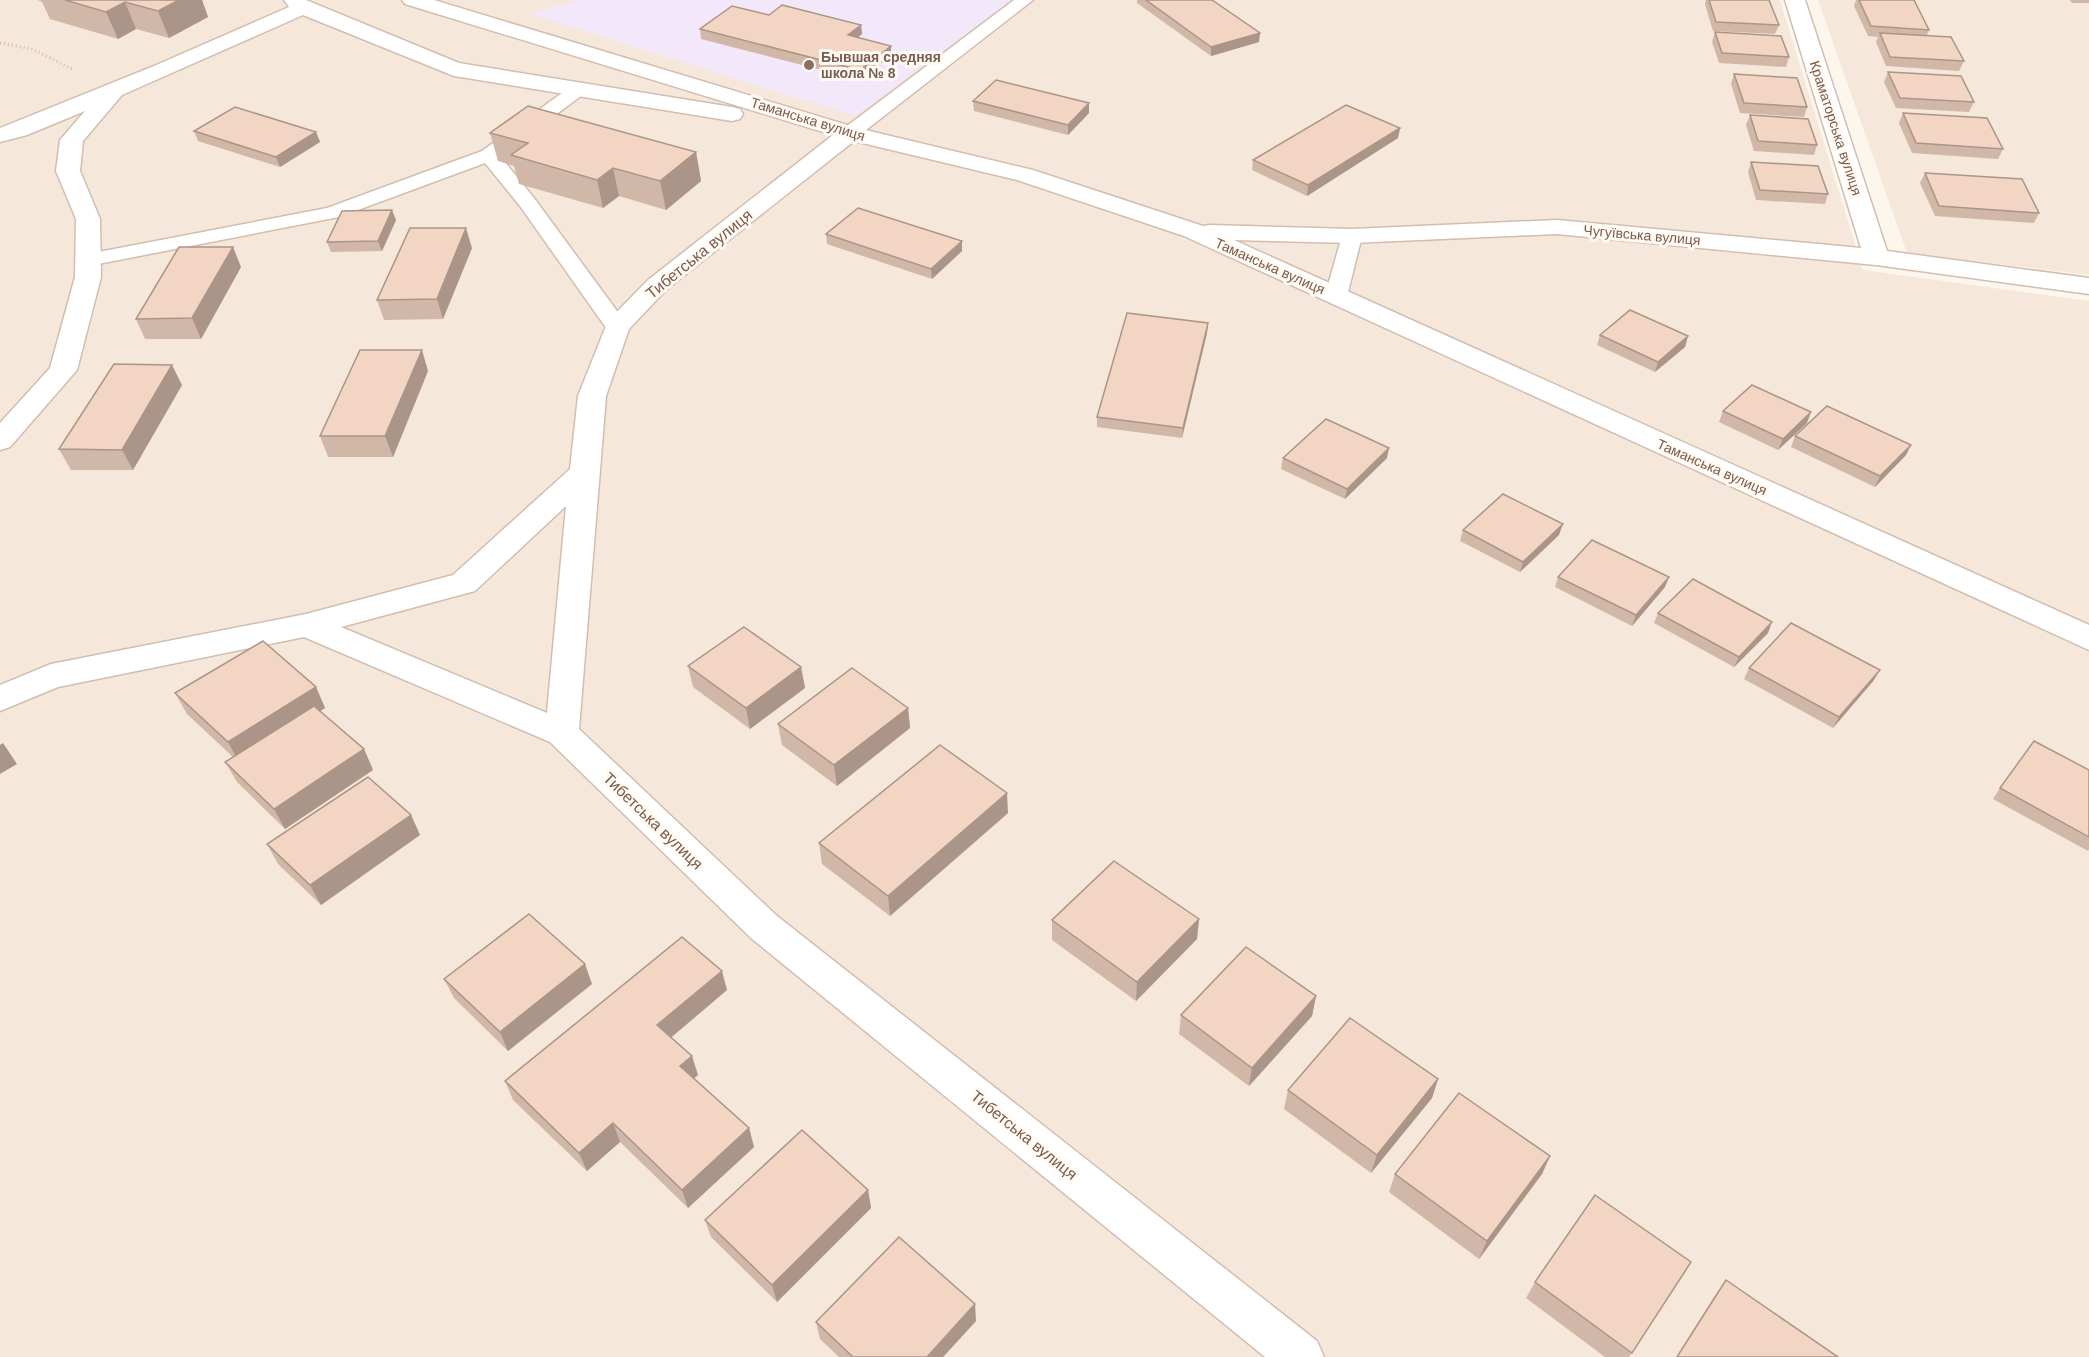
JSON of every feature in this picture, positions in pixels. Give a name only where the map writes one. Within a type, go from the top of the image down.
[{"type":"street","name":"Таманська вулиця","points":[[412,0],[850,133],[1025,175],[1193,231],[2089,638]]},
{"type":"street","name":"Краматорська вулиця","points":[[1795,0],[1876,257]]},
{"type":"street","points":[[0,135],[19,130],[114,92],[298,4],[454,69],[850,133]]},
{"type":"street","points":[[0,441],[63,370],[88,277],[88,219],[68,171],[72,140],[114,92]]},
{"type":"street","name":"Тибетська вулиця","points":[[850,133],[657,285],[617,327],[592,396],[562,733],[764,927],[1301,1357]]},
{"type":"street","name":"Чугуївська вулиця","points":[[1193,231],[1352,237],[1557,227],[1876,257],[2089,286]]},
{"type":"street","points":[[0,699],[51,676],[306,625],[464,583],[585,471]]},
{"type":"street","points":[[306,625],[562,733]]},
{"type":"lane","points":[[850,133],[1025,0]]},
{"type":"lane","points":[[88,260],[332,213],[489,155],[579,89]]},
{"type":"lane","points":[[489,155],[527,202],[617,327]]},
{"type":"lane","points":[[1336,296],[1352,237]]},
{"type":"path","points":[[0,43],[32,49],[114,92]]},
{"type":"shaded area","points":[[0,0],[1780,0],[1863,270],[2089,301],[2089,1357],[0,1357]]},
{"type":"shaded area","name":"Бывшая средняя школа № 8","points":[[579,0],[1013,0],[855,116],[530,14]]},
{"type":"shaded area","points":[[1818,0],[2089,0],[2089,275],[1907,253]]},
{"type":"building","points":[[65,0],[179,0],[158,11],[125,2],[106,12]]},
{"type":"building","points":[[1146,0],[1212,0],[1260,33],[1211,47]]},
{"type":"building","points":[[1709,0],[1769,0],[1779,25],[1716,22]]},
{"type":"building","points":[[1859,0],[1914,0],[1929,30],[1871,26]]},
{"type":"building","points":[[782,5],[861,25],[848,35],[891,46],[860,70],[700,29],[732,6],[769,15]]},
{"type":"building","points":[[1715,32],[1781,36],[1789,57],[1722,53]]},
{"type":"building","points":[[1880,33],[1951,37],[1964,61],[1890,57]]},
{"type":"building","points":[[1888,72],[1961,76],[1974,102],[1900,98]]},
{"type":"building","points":[[1734,74],[1797,78],[1807,107],[1744,103]]},
{"type":"building","points":[[996,80],[1089,103],[1068,125],[973,101]]},
{"type":"building","points":[[1346,105],[1400,128],[1308,185],[1253,160]]},
{"type":"building","points":[[528,106],[696,152],[660,181],[613,168],[597,180],[511,155],[528,143],[490,133]]},
{"type":"building","points":[[235,107],[316,132],[276,157],[194,131]]},
{"type":"building","points":[[1903,113],[1987,118],[2003,149],[1916,143]]},
{"type":"building","points":[[1750,115],[1808,119],[1817,145],[1758,141]]},
{"type":"building","points":[[1751,162],[1818,166],[1828,194],[1760,190]]},
{"type":"building","points":[[1925,173],[2022,179],[2039,213],[1939,206]]},
{"type":"building","points":[[858,208],[962,241],[931,269],[826,234]]},
{"type":"building","points":[[392,210],[378,241],[327,242],[342,211]]},
{"type":"building","points":[[410,228],[466,228],[437,299],[377,300]]},
{"type":"building","points":[[179,247],[233,247],[192,318],[136,319]]},
{"type":"building","points":[[1630,310],[1688,336],[1658,362],[1600,335]]},
{"type":"building","points":[[1127,313],[1208,323],[1183,428],[1097,417]]},
{"type":"building","points":[[360,350],[422,350],[385,436],[320,436]]},
{"type":"building","points":[[114,364],[172,365],[122,450],[59,449]]},
{"type":"building","points":[[1752,385],[1811,412],[1783,439],[1723,411]]},
{"type":"building","points":[[1827,406],[1911,445],[1880,476],[1795,436]]},
{"type":"building","points":[[1326,419],[1389,448],[1347,489],[1283,458]]},
{"type":"building","points":[[1503,494],[1563,524],[1523,562],[1463,530]]},
{"type":"building","points":[[1592,540],[1669,577],[1636,615],[1558,577]]},
{"type":"building","points":[[1693,579],[1772,622],[1739,657],[1658,613]]},
{"type":"building","points":[[1791,623],[1880,670],[1839,717],[1749,668]]},
{"type":"building","points":[[744,627],[801,667],[746,708],[688,666]]},
{"type":"building","points":[[263,641],[316,687],[228,742],[175,693]]},
{"type":"building","points":[[852,668],[908,708],[834,765],[778,724]]},
{"type":"building","points":[[314,706],[364,749],[274,809],[225,762]]},
{"type":"building","points":[[2034,741],[2089,770],[2089,837],[2000,788]]},
{"type":"building","points":[[940,745],[1007,793],[888,896],[819,843]]},
{"type":"building","points":[[368,777],[411,815],[310,885],[267,844]]},
{"type":"building","points":[[1114,861],[1199,919],[1137,982],[1052,920]]},
{"type":"building","points":[[529,914],[585,964],[500,1032],[444,979]]},
{"type":"building","points":[[682,937],[722,971],[657,1025],[692,1056],[680,1066],[749,1128],[682,1190],[613,1123],[579,1153],[505,1081]]},
{"type":"building","points":[[1246,947],[1316,996],[1252,1068],[1181,1015]]},
{"type":"building","points":[[1350,1018],[1438,1079],[1377,1155],[1288,1090]]},
{"type":"building","points":[[1459,1093],[1550,1156],[1487,1241],[1395,1174]]},
{"type":"building","points":[[802,1130],[868,1190],[772,1285],[705,1220]]},
{"type":"building","points":[[1595,1195],[1691,1262],[1632,1353],[1535,1282]]},
{"type":"building","points":[[899,1237],[975,1304],[927,1357],[853,1357],[816,1322]]},
{"type":"building","points":[[1726,1280],[1838,1357],[1677,1357]]},
{"type":"place","name":"Бывшая средняя школа № 8","points":[[809,65]]}]
